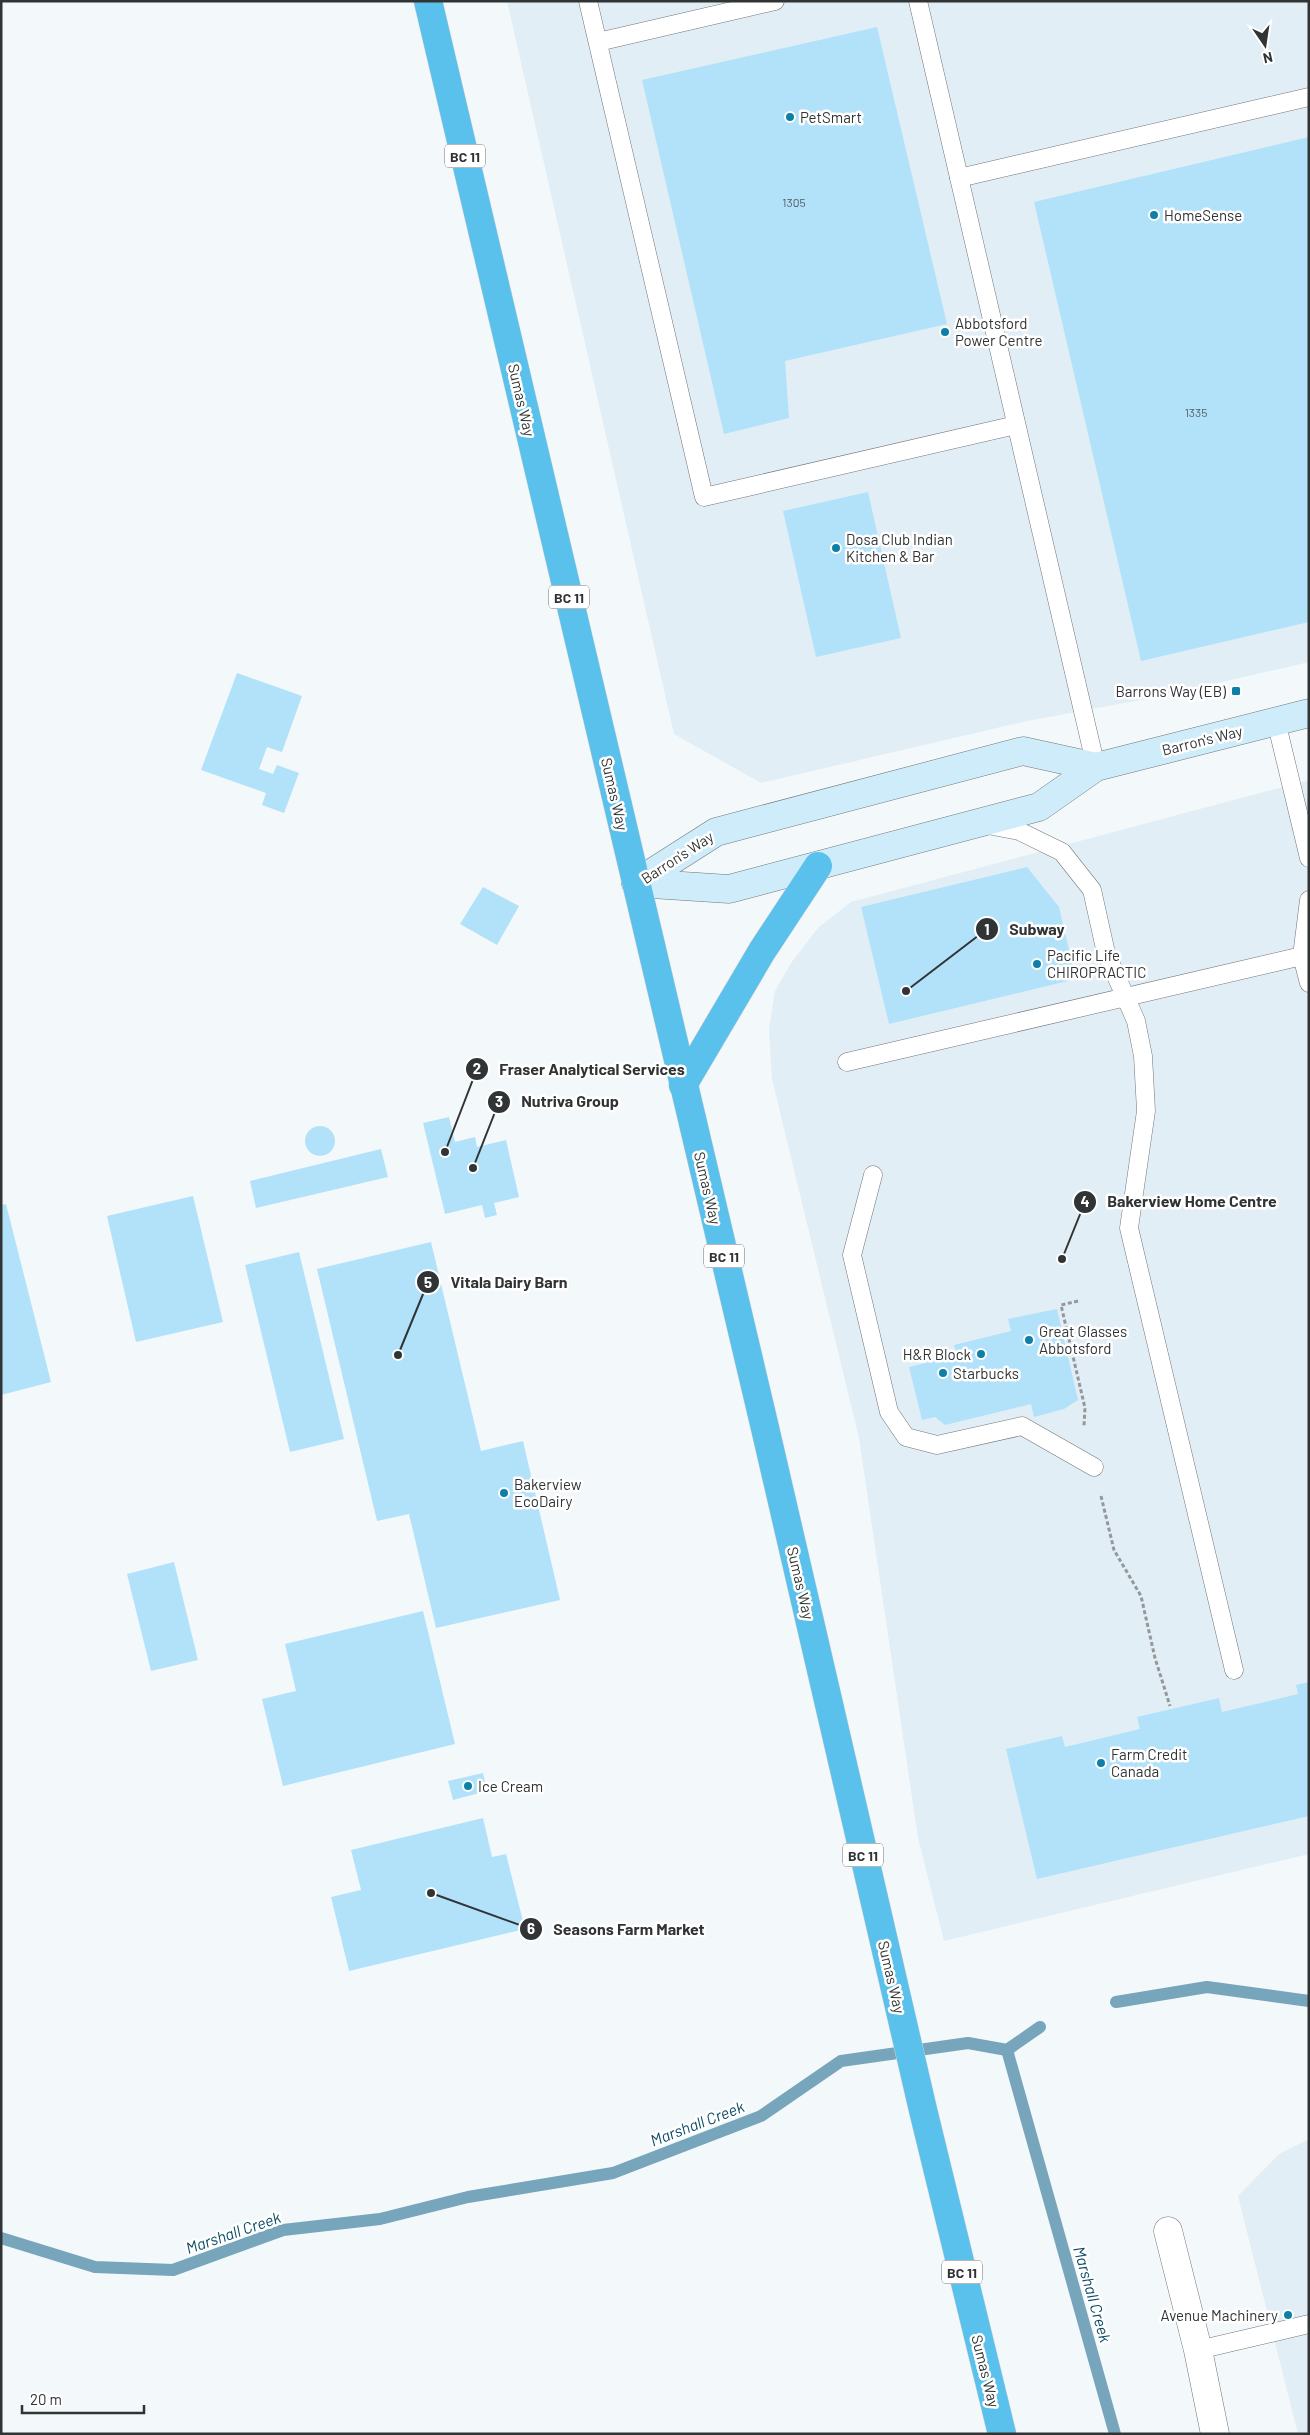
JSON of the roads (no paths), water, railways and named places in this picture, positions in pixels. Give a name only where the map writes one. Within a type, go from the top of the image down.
[{"type":"highway","name":"Sumas Way","points":[[428,1],[768,1438],[884,1945],[1002,2434]]},
{"type":"highway","points":[[683,1084],[762,951],[818,866]]},
{"type":"street","name":"Barron's Way","points":[[636,883],[729,889],[1039,807],[1096,767],[1309,713]]},
{"type":"street","name":"Barron's Way","points":[[636,883],[716,832],[1022,751],[1096,767]]},
{"type":"street","points":[[1168,2231],[1198,2350],[1214,2434]]},
{"type":"lane","points":[[588,1],[704,497],[1016,425]]},
{"type":"lane","points":[[598,42],[775,1]]},
{"type":"lane","points":[[918,1],[1096,767]]},
{"type":"lane","points":[[959,178],[1309,97]]},
{"type":"lane","points":[[1276,721],[1309,858]]},
{"type":"lane","points":[[978,823],[1019,831],[1062,852],[1092,890],[1106,953],[1136,1021],[1143,1056],[1146,1111],[1129,1228],[1234,1670]]},
{"type":"lane","points":[[1309,900],[1302,956],[1309,983]]},
{"type":"lane","points":[[847,1062],[1302,956]]},
{"type":"lane","points":[[874,1175],[852,1255],[889,1412],[906,1437],[937,1445],[1022,1426],[1094,1467]]},
{"type":"lane","points":[[1198,2350],[1309,2324]]},
{"type":"waterway","points":[[1116,2002],[1207,1987],[1309,2001]]},
{"type":"waterway","points":[[1007,2050],[1040,2027]]},
{"type":"waterway","name":"Marshall Creek","points":[[1,2238],[95,2267],[173,2270],[283,2230],[380,2219],[468,2197],[613,2173],[761,2116],[841,2061],[968,2043],[1007,2050]]},
{"type":"waterway","name":"Marshall Creek","points":[[1007,2050],[1115,2434]]},
{"type":"place","name":"PetSmart","points":[[790,117]]},
{"type":"place","name":"HomeSense","points":[[1154,215]]},
{"type":"place","name":"Abbotsford Power Centre","points":[[945,332]]},
{"type":"place","name":"Dosa Club Indian Kitchen & Bar","points":[[836,548]]},
{"type":"place","name":"Barrons Way (EB)","points":[[1236,691]]},
{"type":"place","name":"Pacific Life CHIROPRACTIC","points":[[1037,964]]},
{"type":"place","name":"Subway","points":[[906,991]]},
{"type":"place","name":"Fraser Analytical Services","points":[[445,1152]]},
{"type":"place","name":"Nutriva Group","points":[[473,1168]]},
{"type":"place","name":"Bakerview Home Centre","points":[[1062,1259]]},
{"type":"place","name":"Great Glasses Abbotsford","points":[[1029,1340]]},
{"type":"place","name":"H&R Block","points":[[981,1354]]},
{"type":"place","name":"Vitala Dairy Barn","points":[[398,1355]]},
{"type":"place","name":"Starbucks","points":[[943,1373]]},
{"type":"place","name":"Bakerview EcoDairy","points":[[504,1493]]},
{"type":"place","name":"Farm Credit Canada","points":[[1101,1763]]},
{"type":"place","name":"Ice Cream","points":[[468,1786]]},
{"type":"place","name":"Seasons Farm Market","points":[[431,1893]]},
{"type":"place","name":"Avenue Machinery","points":[[1288,2315]]}]
